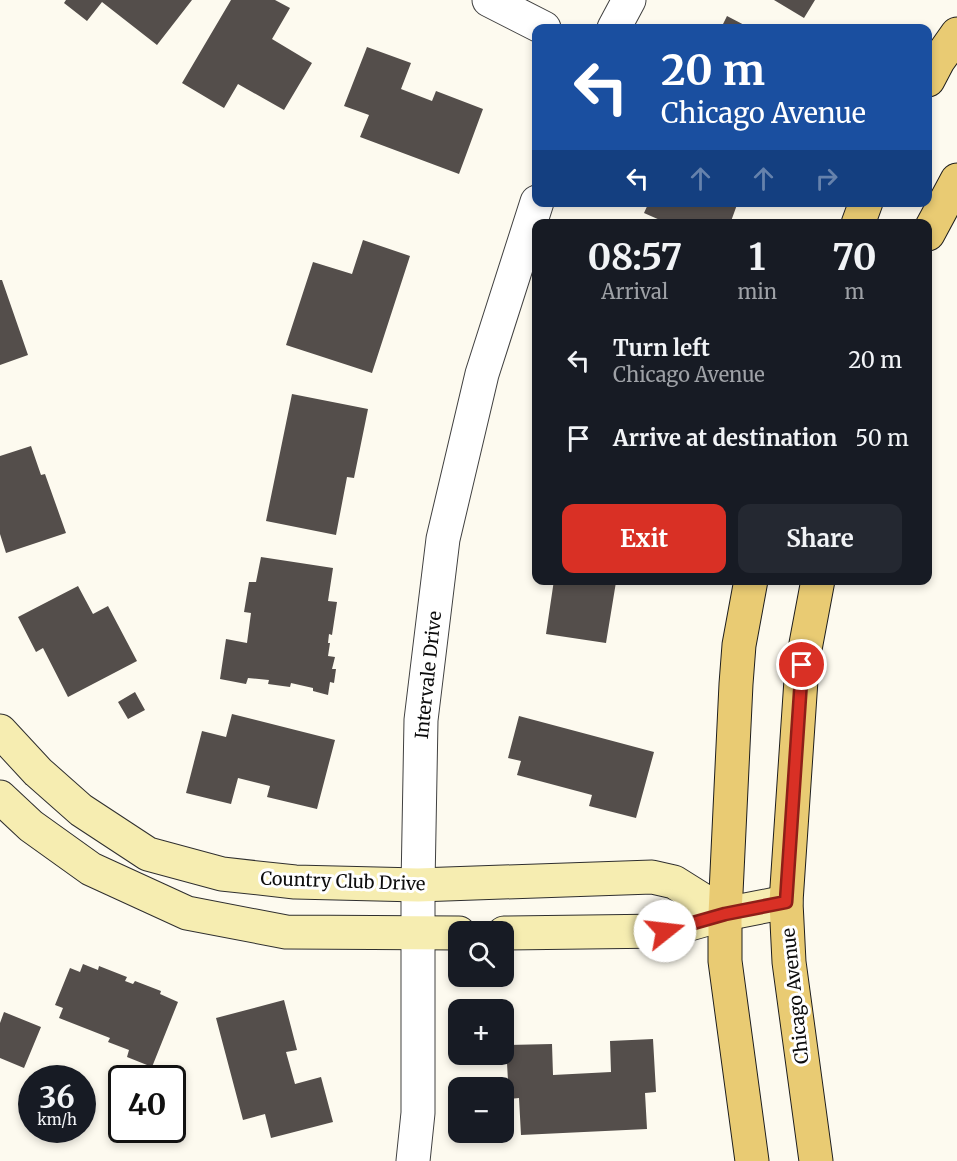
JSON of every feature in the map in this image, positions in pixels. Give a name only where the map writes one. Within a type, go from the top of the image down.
[{"type":"main road","points":[[932,72],[957,34]]},
{"type":"main road","points":[[932,227],[957,180]]},
{"type":"main road","points":[[750,585],[739,645],[725,914],[725,961],[752,1161]]},
{"type":"main road","name":"Chicago Avenue","points":[[816,1161],[789,962],[786,902],[802,665],[818,585]]},
{"type":"street","points":[[489,0],[536,24]]},
{"type":"street","points":[[616,24],[629,0]]},
{"type":"street","name":"Intervale Drive","points":[[413,1161],[418,1113],[421,720],[443,539],[482,374],[535,207]]},
{"type":"street","name":"Country Club Drive","points":[[0,731],[38,772],[81,810],[148,854],[222,874],[295,882],[418,885],[652,878],[675,882],[725,914]]},
{"type":"street","points":[[0,797],[31,826],[91,868],[187,913],[286,932],[448,933]]},
{"type":"street","points":[[514,933],[665,931],[725,914],[786,902]]},
{"type":"building","points":[[66,0],[192,0],[157,45],[102,2],[87,21],[64,3]]},
{"type":"building","points":[[231,0],[275,0],[290,8],[272,39],[312,63],[284,110],[238,84],[224,108],[182,83]]},
{"type":"building","points":[[774,0],[815,0],[804,18]]},
{"type":"building","points":[[727,16],[742,24],[723,24]]},
{"type":"building","points":[[367,47],[411,63],[401,89],[432,101],[436,91],[483,109],[459,174],[360,137],[369,115],[344,106]]},
{"type":"building","points":[[647,207],[736,207],[732,219],[658,219],[644,213]]},
{"type":"building","points":[[363,240],[410,256],[372,373],[286,345],[313,262],[352,274]]},
{"type":"building","points":[[0,280],[2,280],[28,355],[0,365]]},
{"type":"building","points":[[292,394],[368,409],[354,478],[347,477],[336,535],[266,521]]},
{"type":"building","points":[[31,446],[41,475],[45,474],[66,533],[6,553],[0,534],[0,456]]},
{"type":"building","points":[[261,557],[333,568],[328,601],[337,602],[332,635],[329,634],[328,656],[335,657],[332,669],[336,669],[334,683],[330,682],[328,695],[313,691],[313,688],[291,683],[290,687],[268,684],[269,680],[248,678],[246,684],[220,679],[226,639],[247,643],[251,613],[244,612],[249,582],[256,582]]},
{"type":"building","points":[[553,585],[616,585],[606,643],[546,634]]},
{"type":"building","points":[[78,586],[93,614],[108,606],[137,661],[68,697],[43,648],[36,652],[18,617]]},
{"type":"building","points":[[135,692],[145,710],[128,719],[118,702]]},
{"type":"building","points":[[232,714],[335,740],[317,809],[267,797],[270,786],[238,778],[231,804],[186,793],[202,731],[226,737]]},
{"type":"building","points":[[519,716],[654,752],[636,818],[589,806],[592,795],[517,775],[521,761],[508,758]]},
{"type":"building","points":[[83,964],[98,970],[99,966],[127,977],[125,981],[133,984],[135,981],[161,991],[160,994],[178,1002],[153,1065],[127,1057],[129,1050],[108,1042],[110,1038],[59,1018],[63,1008],[55,1005],[70,968],[80,972]]},
{"type":"building","points":[[284,1000],[297,1050],[286,1052],[295,1084],[321,1077],[333,1122],[271,1138],[265,1114],[243,1120],[216,1018]]},
{"type":"building","points":[[4,1012],[41,1027],[25,1065],[18,1066],[0,1058],[0,1023]]},
{"type":"building","points":[[653,1039],[656,1092],[645,1093],[647,1129],[521,1135],[519,1098],[514,1098],[514,1077],[508,1077],[507,1065],[514,1065],[514,1045],[552,1044],[553,1075],[611,1072],[610,1041]]},
{"type":"route","points":[[665,931],[725,914],[786,902],[802,665]]}]
